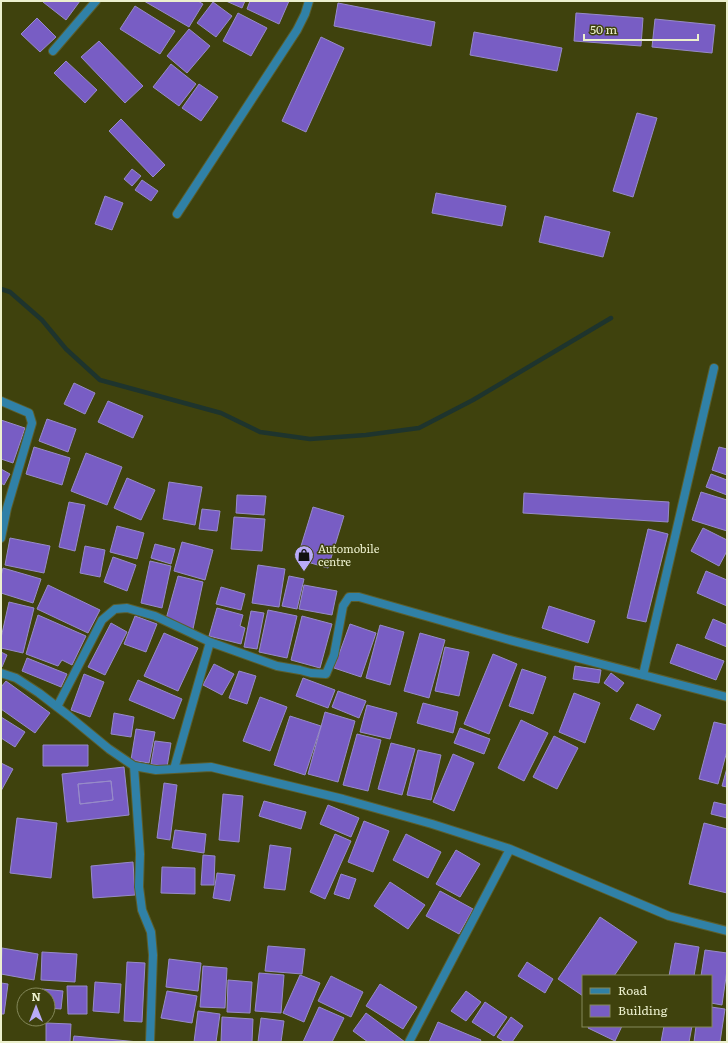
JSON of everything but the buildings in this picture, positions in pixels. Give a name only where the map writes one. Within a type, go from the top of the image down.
[{"type":"street","points":[[53,51],[96,1]]},
{"type":"street","points":[[177,214],[298,30],[309,1]]},
{"type":"street","points":[[643,675],[714,368]]},
{"type":"street","points":[[1,401],[29,413],[32,422],[7,508],[1,538]]},
{"type":"street","points":[[57,707],[102,620],[115,609],[127,608],[155,616],[210,642],[276,666],[311,673],[326,674],[334,655],[342,606],[349,598],[359,597],[506,639],[727,697]]},
{"type":"street","points":[[174,769],[210,642]]},
{"type":"street","points":[[1,673],[16,678],[57,707],[109,749],[134,766],[156,770],[211,767],[342,799],[432,824],[510,849],[669,916],[727,931]]},
{"type":"street","points":[[134,766],[142,910],[151,932],[153,955],[150,1042]]},
{"type":"street","points":[[410,1042],[510,849]]},
{"type":"waterway","points":[[1,289],[10,292],[42,320],[66,349],[100,380],[221,413],[260,432],[310,439],[366,435],[419,428],[473,400],[611,318]]},
{"type":"place","name":"Automobile centre","points":[[304,572]]}]
